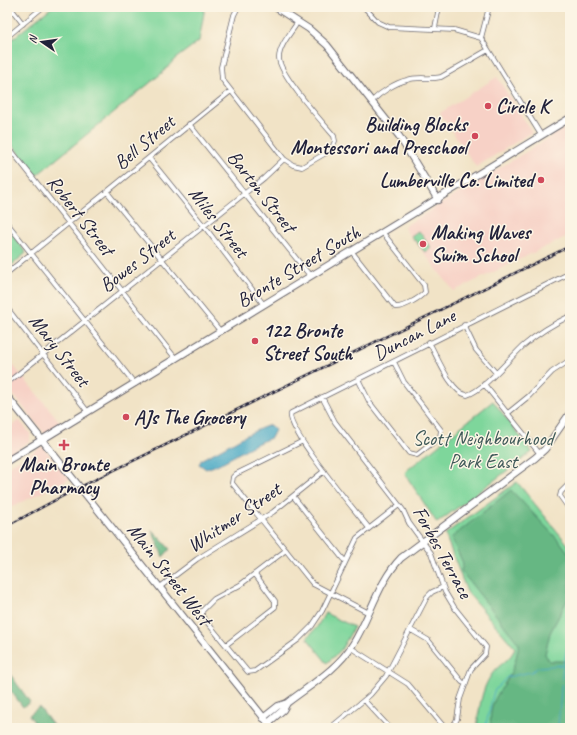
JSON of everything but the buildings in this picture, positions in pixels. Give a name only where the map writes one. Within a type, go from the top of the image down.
[{"type":"main road","points":[[275,7],[319,37],[372,100],[399,136],[438,200]]},
{"type":"main road","name":"Bronte Street South","points":[[7,461],[438,200],[570,118]]},
{"type":"main road","name":"Main Street West","points":[[7,396],[270,726]]},
{"type":"main road","points":[[270,726],[287,704],[338,663],[351,648],[392,568],[403,556],[506,482],[540,454],[570,413]]},
{"type":"main road","points":[[263,718],[278,706],[287,704]]},
{"type":"street","points":[[10,7],[23,24]]},
{"type":"street","points":[[7,37],[43,7]]},
{"type":"street","points":[[238,7],[234,14],[221,72],[222,78],[284,159],[293,165],[302,167],[331,150],[335,141],[334,136],[289,79],[280,63],[280,54],[297,23]]},
{"type":"street","points":[[364,7],[378,22],[389,27],[454,30],[481,38],[541,136]]},
{"type":"street","points":[[435,28],[439,7]]},
{"type":"street","points":[[481,38],[489,7]]},
{"type":"street","points":[[372,100],[407,79],[432,79],[441,77],[488,50]]},
{"type":"street","name":"Bell Street","points":[[7,273],[231,91]]},
{"type":"street","name":"Barton Street","points":[[189,124],[307,272],[313,276]]},
{"type":"street","name":"Robert Street","points":[[7,146],[176,359]]},
{"type":"street","name":"Miles Street","points":[[149,158],[204,226],[264,305]]},
{"type":"street","name":"Bowes Street","points":[[7,384],[84,320],[245,193],[284,159]]},
{"type":"street","points":[[107,192],[221,332]]},
{"type":"street","points":[[7,223],[135,384]]},
{"type":"street","points":[[352,252],[395,306],[399,307],[421,296],[425,292],[424,285],[383,233]]},
{"type":"street","name":"Duncan Lane","points":[[369,528],[302,442],[290,420],[290,414],[394,362],[430,342],[570,273]]},
{"type":"street","name":"Mary Street","points":[[7,308],[88,412]]},
{"type":"street","points":[[430,342],[443,371],[461,393],[465,395],[470,394],[484,384],[531,339],[546,328],[570,316]]},
{"type":"street","points":[[464,326],[476,350],[496,373]]},
{"type":"street","points":[[508,413],[529,396],[552,372],[570,360]]},
{"type":"street","points":[[358,380],[370,403],[409,453],[417,455],[439,438],[441,430],[404,382],[394,362]]},
{"type":"street","points":[[484,384],[540,454]]},
{"type":"street","name":"Forbes Terrace","points":[[322,397],[335,422],[400,505],[409,523],[432,556],[443,587],[454,607],[486,647],[485,654],[473,665],[460,699],[457,719],[452,728]]},
{"type":"street","points":[[302,442],[236,474],[232,479],[233,485],[313,584],[369,613]]},
{"type":"street","name":"Whitmer Street","points":[[160,587],[197,559],[262,519],[324,471]]},
{"type":"street","points":[[570,483],[561,492],[560,496],[570,510]]},
{"type":"street","points":[[293,496],[346,561]]},
{"type":"street","points":[[286,550],[238,587],[214,599],[202,611],[202,616],[247,671],[252,673],[304,634],[316,621],[358,538],[400,505]]},
{"type":"street","points":[[226,645],[275,607],[275,601],[255,574]]},
{"type":"street","points":[[330,728],[380,685],[390,672],[427,597],[432,592],[443,587]]},
{"type":"street","points":[[411,630],[428,640],[462,682],[466,684]]},
{"type":"street","points":[[351,648],[408,684],[445,728]]},
{"type":"street","points":[[364,700],[390,728]]},
{"type":"shaded area","points":[[497,77],[532,132],[476,167],[440,113]]},
{"type":"shaded area","points":[[570,125],[570,235],[454,291],[403,227]]},
{"type":"shaded area","points":[[7,358],[61,423],[45,434],[7,387]]},
{"type":"shaded area","points":[[19,420],[30,433],[30,441],[7,456],[7,429]]},
{"type":"shaded area","points":[[42,446],[70,479],[7,509],[7,467]]},
{"type":"green space","points":[[52,7],[205,7],[199,41],[175,59],[162,73],[37,175],[7,139],[7,43]]},
{"type":"green space","points":[[7,227],[26,253],[7,269]]},
{"type":"green space","name":"Making Waves Swim School","points":[[418,231],[423,235],[426,242],[431,247],[425,252],[411,236]]},
{"type":"green space","name":"Scott Neighbourhood Park East","points":[[493,401],[532,452],[437,523],[405,474],[406,471]]},
{"type":"green space","points":[[517,482],[570,547],[570,728],[477,728],[481,700],[485,686],[492,674],[511,656],[515,648],[467,592],[445,534]]},
{"type":"green space","points":[[511,490],[561,543],[570,555],[570,595],[550,633],[545,654],[549,661],[567,661],[570,664],[570,728],[491,728],[491,711],[493,704],[512,671],[519,644],[461,571],[463,563],[451,538]]},
{"type":"green space","points":[[152,530],[170,549],[163,557]]},
{"type":"green space","points":[[325,613],[354,627],[341,650],[327,663],[307,638],[317,627]]},
{"type":"green space","points":[[7,670],[30,702],[23,707],[7,686]]},
{"type":"green space","points":[[39,707],[55,728],[38,728],[29,715]]},
{"type":"water","points":[[270,425],[275,430],[271,438],[206,469],[199,464],[202,459],[244,436]]},
{"type":"waterway","points":[[558,728],[563,665],[570,636]]},
{"type":"waterway","points":[[485,728],[494,691],[507,677],[531,672],[539,667],[563,665]]},
{"type":"railway","points":[[7,526],[76,489],[570,246]]},
{"type":"place","name":"Circle K","points":[[488,106]]},
{"type":"place","name":"Building Blocks Montessori and Preschool","points":[[475,136]]},
{"type":"place","name":"Lumberville Co. Limited","points":[[541,180]]},
{"type":"place","name":"Making Waves Swim School","points":[[423,244]]},
{"type":"place","name":"122 Bronte Street South","points":[[255,341]]},
{"type":"place","name":"AJs The Grocery","points":[[126,417]]},
{"type":"place","name":"Main Bronte Pharmacy","points":[[64,445]]}]
